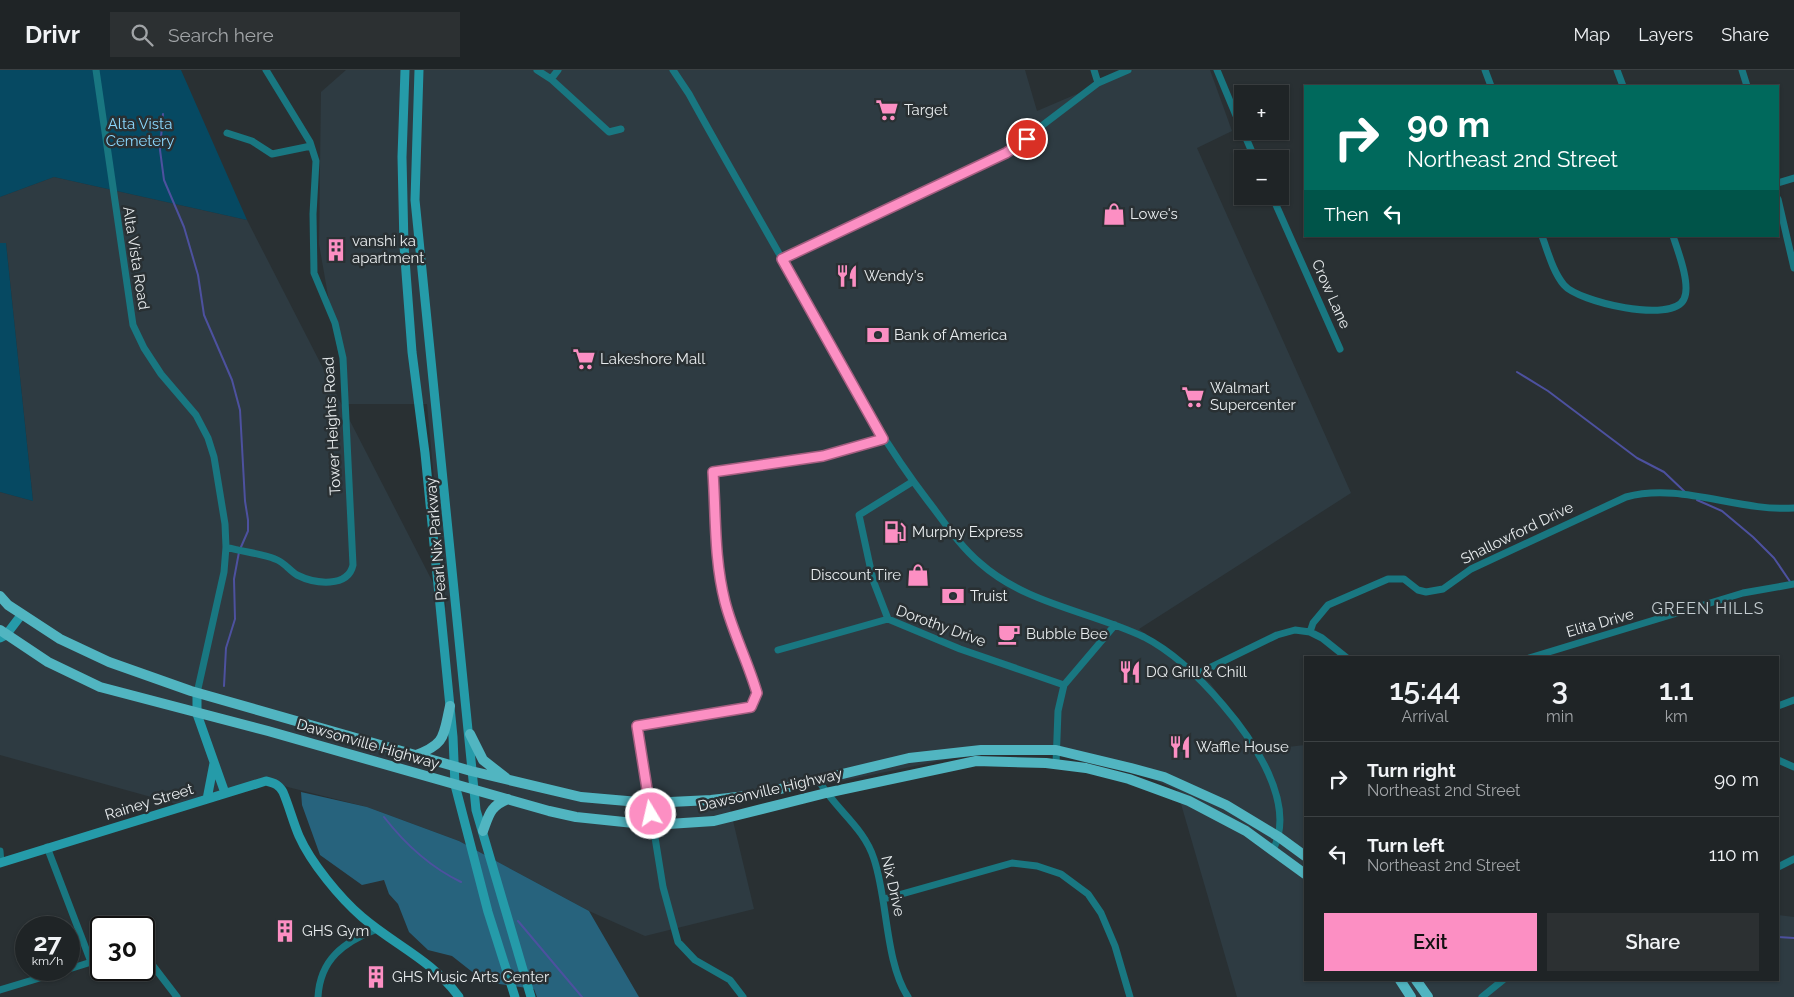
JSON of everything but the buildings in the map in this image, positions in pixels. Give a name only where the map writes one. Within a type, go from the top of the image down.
[{"type":"main road","name":"Pearl Nix Parkway","points":[[405,70],[402,158],[404,246],[412,352],[425,453],[450,706],[455,785],[486,906],[515,997]]},
{"type":"main road","name":"Pearl Nix Parkway","points":[[419,70],[415,200],[470,734],[472,789],[476,810],[484,832],[530,997]]},
{"type":"main road","name":"Dawsonville Highway","points":[[0,596],[8,605],[60,639],[109,662],[197,693],[414,756],[581,797],[650,803],[712,800],[755,795],[909,758],[945,752],[1056,750],[1164,777],[1226,805],[1279,837],[1304,855]]},
{"type":"main road","points":[[2,634],[22,614]]},
{"type":"main road","name":"Dawsonville Highway","points":[[2,634],[48,662],[100,687],[197,714],[268,731],[508,800],[576,817],[652,825],[714,821],[826,793],[976,761],[1056,764],[1129,778],[1171,794],[1223,818],[1273,850],[1304,873]]},
{"type":"main road","points":[[197,693],[197,714],[226,793]]},
{"type":"main road","points":[[414,756],[434,749],[442,739],[450,706]]},
{"type":"main road","points":[[470,734],[484,760],[511,781]]},
{"type":"main road","points":[[207,800],[214,763]]},
{"type":"main road","name":"Rainey Street","points":[[0,863],[266,781],[279,786],[299,836],[314,861],[346,902],[377,929],[430,965],[446,979],[459,997]]},
{"type":"main road","points":[[484,832],[488,812],[496,804],[508,800]]},
{"type":"main road","points":[[1401,981],[1411,997]]},
{"type":"main road","points":[[1417,981],[1428,997]]},
{"type":"street","name":"Alta Vista Road","points":[[96,70],[133,325],[144,348],[161,374],[196,415],[208,438],[214,457],[225,524],[224,572],[197,693]]},
{"type":"street","name":"Tower Heights Road","points":[[226,547],[274,558],[303,578],[337,582],[345,579],[352,572],[343,358],[335,323],[314,272],[313,214],[316,161],[311,146],[266,70]]},
{"type":"street","points":[[538,70],[551,79],[610,132],[621,129]]},
{"type":"street","points":[[551,79],[558,70]]},
{"type":"street","points":[[673,70],[689,94],[883,439],[912,482],[957,541],[992,573],[1039,599],[1143,637],[1168,652],[1195,675],[1223,704],[1261,757],[1275,796],[1279,837],[1273,850]]},
{"type":"street","points":[[1094,70],[1098,83]]},
{"type":"street","points":[[782,259],[1006,153],[1098,83],[1128,70]]},
{"type":"street","points":[[1217,70],[1234,110]]},
{"type":"street","points":[[1485,70],[1491,85]]},
{"type":"street","points":[[1618,70],[1623,85]]},
{"type":"street","points":[[1742,70],[1747,85]]},
{"type":"street","points":[[227,133],[252,141],[272,154],[311,146]]},
{"type":"street","points":[[1779,183],[1794,178]]},
{"type":"street","points":[[1779,203],[1794,268]]},
{"type":"street","name":"Crow Lane","points":[[1276,205],[1340,349]]},
{"type":"street","points":[[1542,237],[1558,276],[1564,286],[1572,292],[1614,305],[1666,311],[1676,308],[1684,301],[1686,293],[1681,261],[1673,237]]},
{"type":"street","points":[[743,997],[730,980],[694,960],[678,942],[662,888],[637,726],[751,707],[755,701],[757,693],[754,682],[726,604],[720,578],[715,534],[713,472],[823,456],[883,439]]},
{"type":"street","points":[[888,620],[873,580],[858,515],[912,482]]},
{"type":"street","name":"Shallowford Drive","points":[[1310,632],[1313,623],[1328,605],[1388,579],[1404,579],[1418,590],[1426,592],[1443,589],[1471,569],[1626,497],[1642,492],[1676,494],[1756,507],[1794,508]]},
{"type":"street","name":"Elita Drive","points":[[1536,656],[1743,593],[1794,584]]},
{"type":"street","name":"Dorothy Drive","points":[[778,650],[888,620],[1064,685]]},
{"type":"street","points":[[1056,764],[1059,700],[1064,685],[1114,625]]},
{"type":"street","points":[[1195,675],[1277,635],[1295,630],[1310,632],[1322,638],[1345,656]]},
{"type":"street","points":[[1779,706],[1794,700]]},
{"type":"street","points":[[1779,760],[1794,767]]},
{"type":"street","name":"Nix Drive","points":[[819,781],[826,793],[850,819],[867,842],[884,898],[896,967],[908,997]]},
{"type":"street","points":[[47,847],[90,959]]},
{"type":"street","points":[[0,851],[0,863]]},
{"type":"street","points":[[1779,866],[1794,859]]},
{"type":"street","points":[[884,898],[1012,863],[1037,866],[1061,874],[1088,894],[1101,913],[1115,946],[1130,997]]},
{"type":"street","points":[[318,997],[322,972],[330,958],[347,944],[377,929]]},
{"type":"street","points":[[155,968],[177,997]]},
{"type":"street","points":[[0,990],[30,981]]},
{"type":"street","points":[[1482,997],[1502,981]]},
{"type":"shaded area","points":[[346,70],[1025,70],[1037,111],[1133,70],[1210,70],[1232,131],[1197,148],[1351,493],[1139,629],[1210,683],[1260,750],[1304,745],[1304,981],[1779,981],[1779,915],[1794,917],[1794,997],[1237,997],[1177,790],[1140,774],[1074,757],[993,750],[729,804],[754,909],[645,936],[589,911],[459,841],[367,807],[268,782],[180,805],[0,755],[0,492],[33,501],[6,243],[0,243],[0,197],[54,177],[247,220],[446,608],[427,404],[347,404],[319,244],[321,92]]},
{"type":"shaded area","points":[[301,792],[367,807],[459,841],[589,911],[639,997],[537,997],[534,989],[485,982],[452,956],[428,950],[409,932],[398,904],[389,894],[384,880],[362,885],[320,855],[302,805]]},
{"type":"green space","name":"Alta Vista Cemetery","points":[[0,70],[181,70],[247,220],[54,177],[0,197]]},
{"type":"green space","points":[[0,243],[6,243],[33,501],[0,492]]},
{"type":"waterway","points":[[163,114],[160,150],[164,180],[184,227],[198,275],[204,315],[232,380],[240,410],[245,501],[248,520],[248,531],[241,547]]},
{"type":"waterway","points":[[1517,372],[1548,391],[1637,458],[1664,472],[1685,492]]},
{"type":"waterway","points":[[1697,500],[1722,511],[1753,537],[1774,558],[1791,583]]},
{"type":"waterway","points":[[224,686],[226,648],[235,619],[234,579],[239,552]]},
{"type":"waterway","points":[[384,817],[419,854],[461,882]]},
{"type":"waterway","points":[[518,921],[582,997]]},
{"type":"waterway","points":[[1779,937],[1794,938]]},
{"type":"place","name":"Target","points":[[887,110]]},
{"type":"place","name":"Lowe's","points":[[1114,214]]},
{"type":"place","name":"vanshi ka apartment","points":[[336,250]]},
{"type":"place","name":"Wendy's","points":[[847,276]]},
{"type":"place","name":"Bank of America","points":[[878,335]]},
{"type":"place","name":"Lakeshore Mall","points":[[584,359]]},
{"type":"place","name":"Walmart Supercenter","points":[[1193,397]]},
{"type":"place","name":"Murphy Express","points":[[895,532]]},
{"type":"place","name":"Discount Tire","points":[[918,575]]},
{"type":"place","name":"Truist","points":[[953,596]]},
{"type":"place","name":"Bubble Bee","points":[[1009,634]]},
{"type":"place","name":"DQ Grill & Chill","points":[[1130,672]]},
{"type":"place","name":"Waffle House","points":[[1180,747]]},
{"type":"place","name":"GHS Gym","points":[[285,931]]},
{"type":"place","name":"GHS Music Arts Center","points":[[376,977]]},
{"type":"district","name":"GREEN HILLS","points":[[1708,608]]},
{"type":"route","points":[[651,814],[642,747],[637,726],[707,716],[751,707],[757,693],[726,604],[722,587],[716,552],[713,472],[823,456],[883,439],[782,259],[1006,153],[1027,139]]}]
